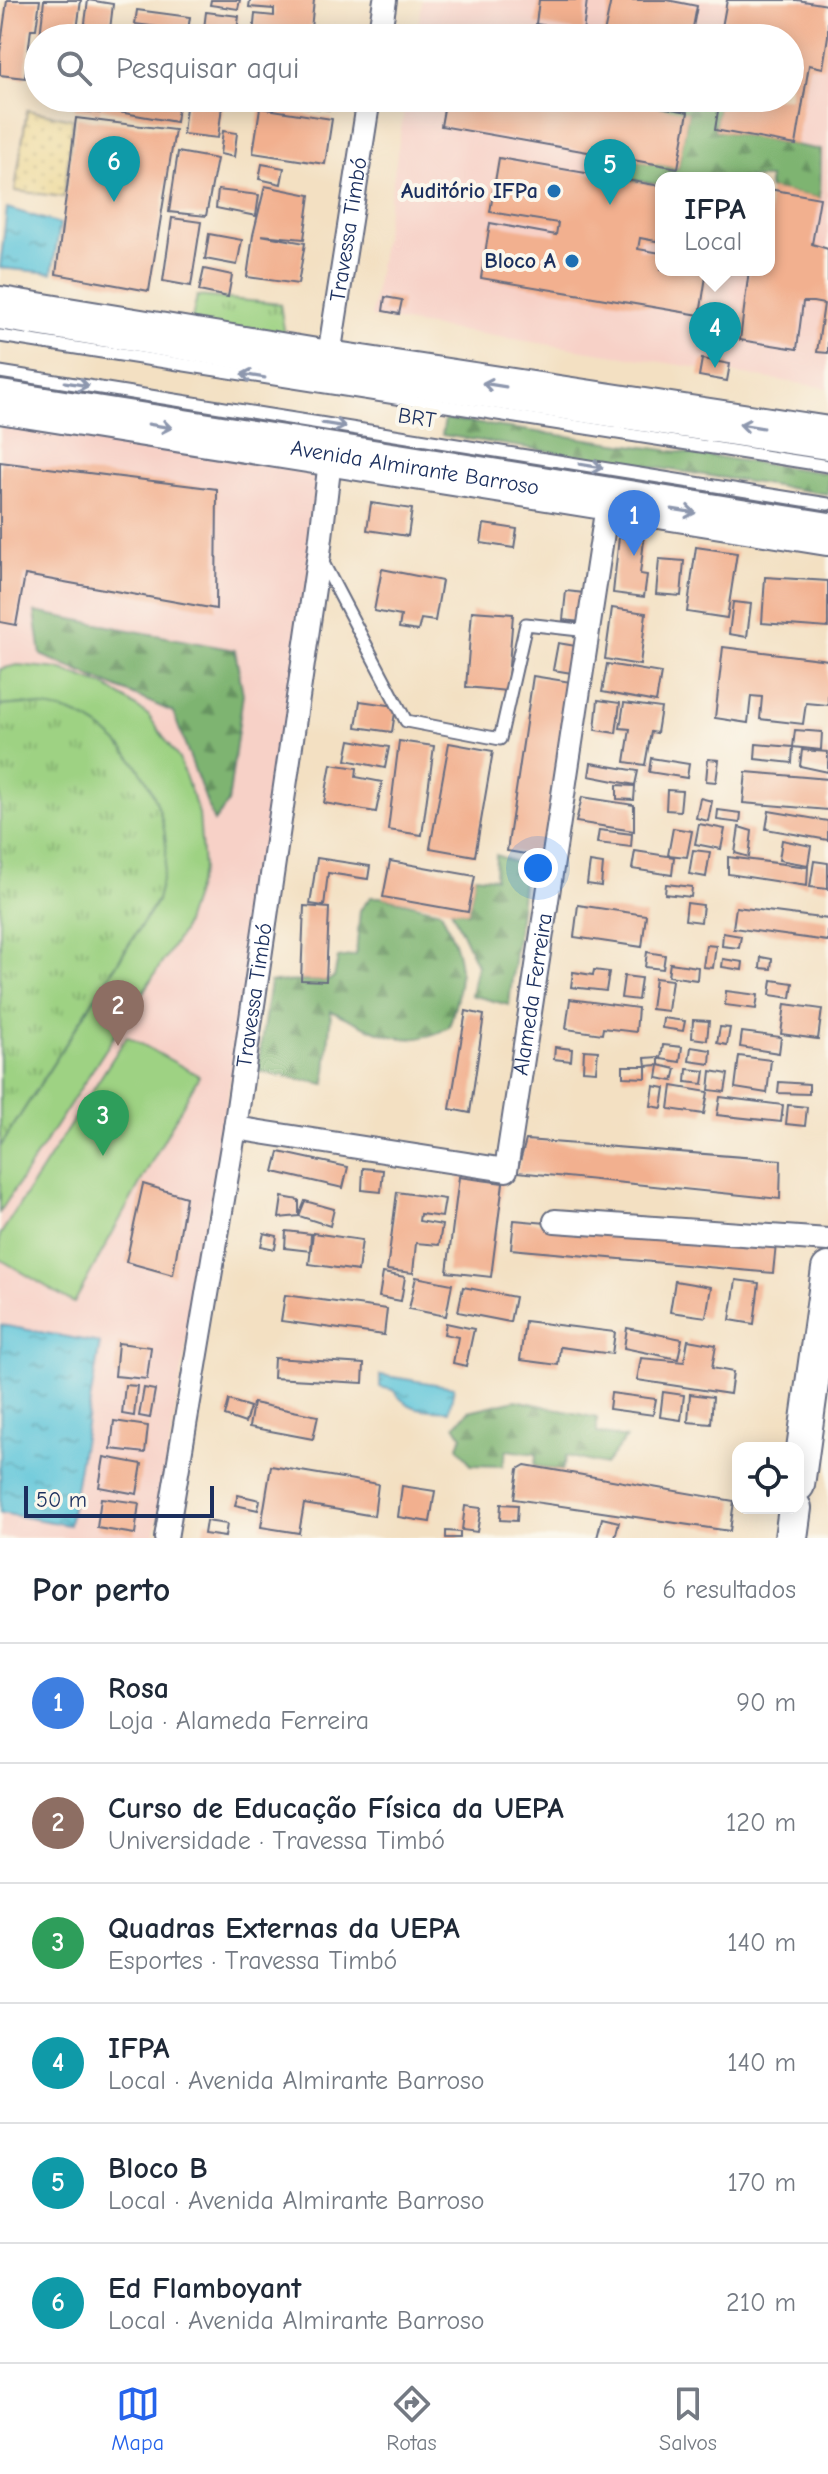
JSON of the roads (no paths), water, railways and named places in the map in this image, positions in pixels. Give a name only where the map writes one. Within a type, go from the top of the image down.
[{"type":"highway","points":[[0,308],[328,362],[828,438]]},
{"type":"highway","name":"Avenida Almirante Barroso","points":[[0,402],[331,452],[828,534]]},
{"type":"street","points":[[381,24],[385,0]]},
{"type":"street","name":"Travessa Timbó","points":[[328,362],[367,112]]},
{"type":"street","name":"Travessa Timbó","points":[[166,1538],[235,1128],[319,554],[331,452]]},
{"type":"street","name":"Alameda Ferreira","points":[[235,1128],[506,1170],[608,499]]},
{"type":"street","points":[[555,1221],[828,1240]]},
{"type":"street","points":[[804,1442],[828,1269]]},
{"type":"street","points":[[791,1538],[794,1514]]},
{"type":"lane","name":"BRT","points":[[0,336],[828,466]]},
{"type":"lane","name":"BRT","points":[[0,372],[828,504]]},
{"type":"lane","points":[[319,554],[406,721],[500,739],[526,624],[588,631]]},
{"type":"water","points":[[7,208],[60,224],[52,273],[0,268]]},
{"type":"water","points":[[1,1325],[100,1343],[69,1525],[0,1513]]},
{"type":"water","points":[[380,1375],[454,1387],[449,1411],[411,1406],[393,1390],[380,1387]]},
{"type":"place","name":"Auditório IFPa","points":[[554,191]]},
{"type":"place","name":"Ed Flamboyant","points":[[114,202]]},
{"type":"place","name":"Bloco B","points":[[610,205]]},
{"type":"place","name":"Bloco A","points":[[572,261]]},
{"type":"place","name":"IFPA","points":[[715,368]]},
{"type":"place","name":"Rosa","points":[[634,556]]},
{"type":"place","name":"Curso de Educação Física da UEPA","points":[[118,1046]]},
{"type":"place","name":"Quadras Externas da UEPA","points":[[103,1156]]}]
